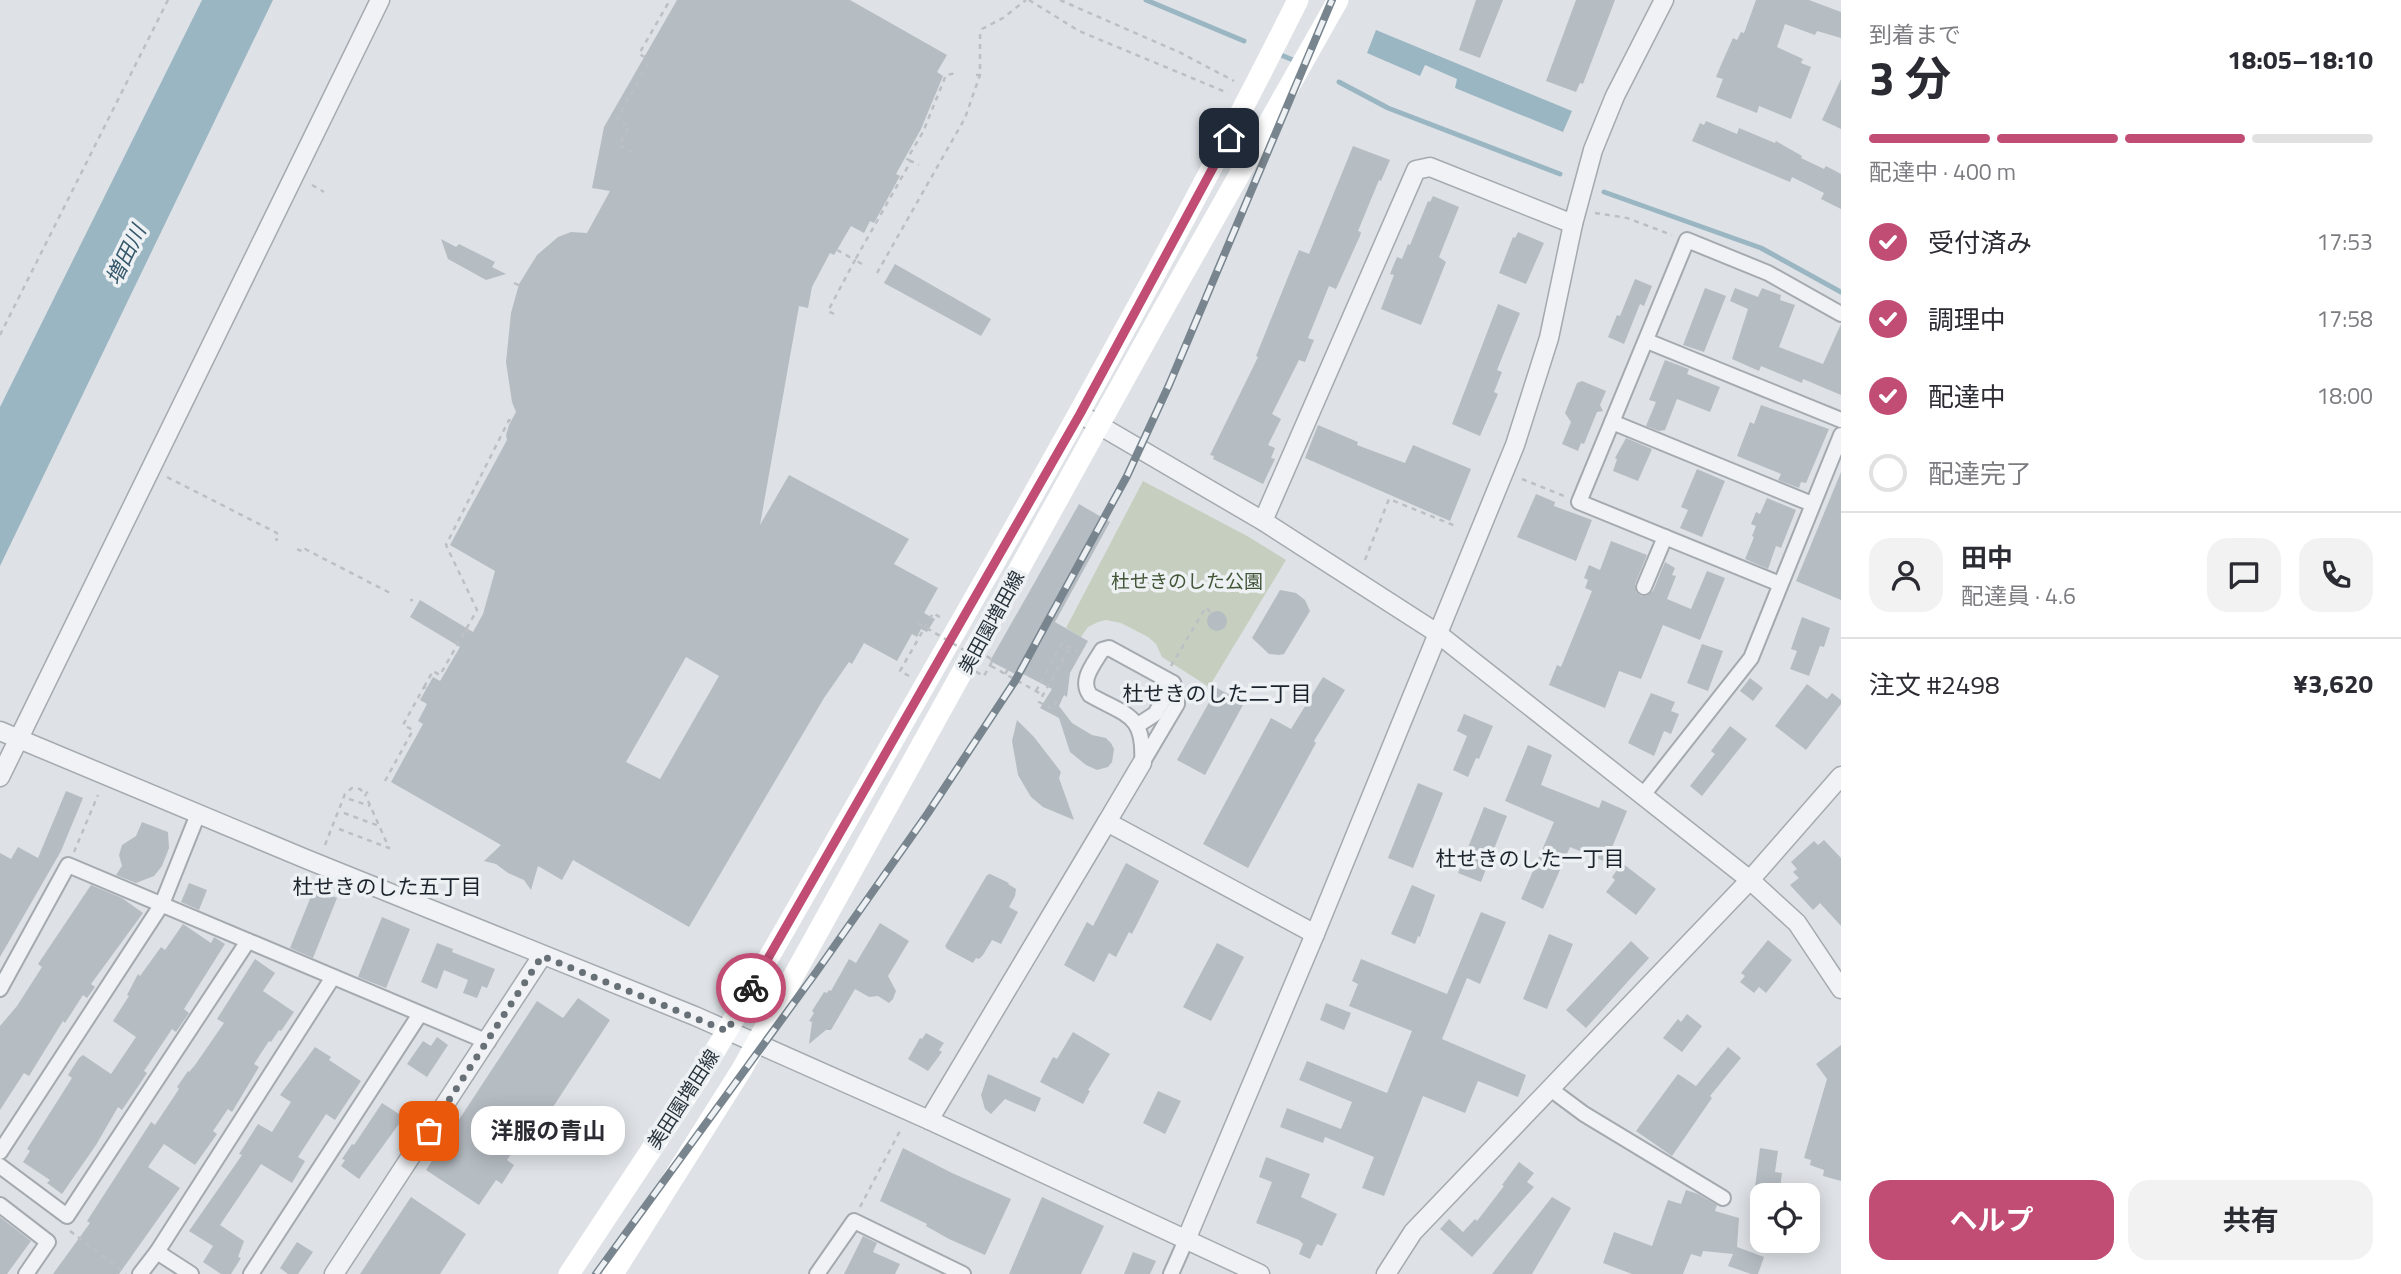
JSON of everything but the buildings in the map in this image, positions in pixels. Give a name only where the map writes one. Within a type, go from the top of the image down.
[{"type":"main road","name":"美田園増田線","points":[[569,1274],[727,1031],[1080,414],[1229,138],[1298,0]]},
{"type":"main road","name":"美田園増田線","points":[[613,1274],[755,1044],[1338,0]]},
{"type":"street","points":[[0,777],[380,0]]},
{"type":"street","points":[[1171,1274],[1315,934],[1515,445],[1549,338],[1573,224],[1593,150],[1610,107],[1664,0]]},
{"type":"street","points":[[1263,520],[1416,170],[1434,168],[1573,224]]},
{"type":"street","points":[[1780,584],[1579,502],[1687,240],[1768,273],[1841,314]]},
{"type":"street","points":[[1647,341],[1841,420]]},
{"type":"street","points":[[1080,414],[1263,520],[1437,633],[1750,880],[1797,923],[1841,989]]},
{"type":"street","points":[[1612,422],[1812,504]]},
{"type":"street","points":[[1643,795],[1751,658],[1841,435]]},
{"type":"street","points":[[1644,587],[1665,537]]},
{"type":"street","points":[[929,1120],[1107,822],[1142,763],[1177,704],[1177,692],[1173,683],[1116,650],[1102,650],[1085,680],[1085,688],[1090,695],[1134,720],[1142,732],[1142,763]]},
{"type":"street","points":[[1138,726],[1155,714],[1173,683]]},
{"type":"street","points":[[0,731],[727,1031],[929,1120],[1260,1274]]},
{"type":"street","points":[[1386,1274],[1413,1232],[1750,880],[1841,776]]},
{"type":"street","points":[[0,1152],[162,904],[198,814]]},
{"type":"street","points":[[1107,822],[1315,934]]},
{"type":"street","points":[[0,989],[68,865],[488,1042]]},
{"type":"street","points":[[0,1166],[67,1216],[248,941]]},
{"type":"street","points":[[334,1274],[542,956]]},
{"type":"street","points":[[140,1274],[157,1252],[333,977]]},
{"type":"street","points":[[251,1274],[420,1014]]},
{"type":"street","points":[[1549,1088],[1584,1114],[1723,1198]]},
{"type":"street","points":[[0,1205],[48,1242],[26,1274]]},
{"type":"street","points":[[817,1274],[854,1221],[963,1274]]},
{"type":"street","points":[[157,1252],[191,1274]]},
{"type":"path","points":[[0,335],[168,0]]},
{"type":"path","points":[[645,57],[639,54],[670,0]]},
{"type":"path","points":[[877,273],[965,118],[978,75],[982,29],[1003,18],[1027,0],[1079,31],[1228,93]]},
{"type":"path","points":[[1060,0],[1181,53],[1234,81]]},
{"type":"path","points":[[633,153],[619,145],[629,126],[617,119],[650,60]]},
{"type":"path","points":[[919,165],[907,159],[923,132],[946,75],[957,73]]},
{"type":"path","points":[[834,314],[828,311],[911,161]]},
{"type":"path","points":[[312,185],[324,192]]},
{"type":"path","points":[[883,199],[888,202]]},
{"type":"path","points":[[1595,214],[1628,218],[1687,240]]},
{"type":"path","points":[[837,250],[862,264]]},
{"type":"path","points":[[514,283],[522,287]]},
{"type":"path","points":[[385,782],[413,730],[403,725],[433,671],[440,675],[477,610],[446,545],[509,421],[516,425]]},
{"type":"path","points":[[167,477],[277,533],[275,539],[278,540]]},
{"type":"path","points":[[1522,479],[1579,502]]},
{"type":"path","points":[[1365,560],[1388,499],[1458,527]]},
{"type":"path","points":[[297,549],[303,552],[305,549],[392,594]]},
{"type":"path","points":[[1171,666],[1206,607],[1212,613]]},
{"type":"path","points":[[910,677],[900,671],[925,627],[933,613],[943,619]]},
{"type":"path","points":[[918,623],[981,660]]},
{"type":"path","points":[[465,630],[472,634]]},
{"type":"path","points":[[1036,691],[1062,643],[1078,652]]},
{"type":"path","points":[[1057,701],[1052,709],[1039,702],[1070,647]]},
{"type":"path","points":[[991,658],[993,660],[989,665],[1043,695]]},
{"type":"path","points":[[1005,674],[1010,666]]},
{"type":"path","points":[[325,845],[345,794],[355,788],[366,793],[389,848],[339,829]]},
{"type":"path","points":[[68,865],[98,795]]},
{"type":"path","points":[[349,799],[370,806]]},
{"type":"path","points":[[344,813],[379,826]]},
{"type":"path","points":[[854,1221],[901,1129]]},
{"type":"green space","name":"杜せきのした公園","points":[[1143,481],[1249,537],[1286,560],[1209,687],[1162,657],[1156,644],[1148,637],[1121,623],[1106,620],[1098,622],[1088,627],[1081,637],[1066,628]]},
{"type":"water","name":"増田川","points":[[202,0],[273,0],[0,566],[0,407]]},
{"type":"water","points":[[1376,30],[1572,111],[1563,132],[1455,88],[1457,79],[1425,65],[1420,76],[1367,53]]},
{"type":"waterway","points":[[1146,0],[1244,41]]},
{"type":"waterway","points":[[1281,55],[1293,60]]},
{"type":"waterway","points":[[1339,82],[1388,108],[1560,174]]},
{"type":"waterway","points":[[1604,192],[1761,248],[1841,292]]},
{"type":"railway","points":[[596,1274],[817,971],[928,813],[1015,681],[1127,476],[1169,385],[1332,0]]},
{"type":"way so far","points":[[429,1131],[542,956],[727,1031],[751,988]]},
{"type":"place","name":"洋服の青山","points":[[429,1131]]},
{"type":"district","name":"杜せきのした二丁目","points":[[1217,694]]},
{"type":"district","name":"杜せきのした一丁目","points":[[1530,859]]},
{"type":"district","name":"杜せきのした五丁目","points":[[387,887]]},
{"type":"route","points":[[751,988],[1080,414],[1229,138]]}]
